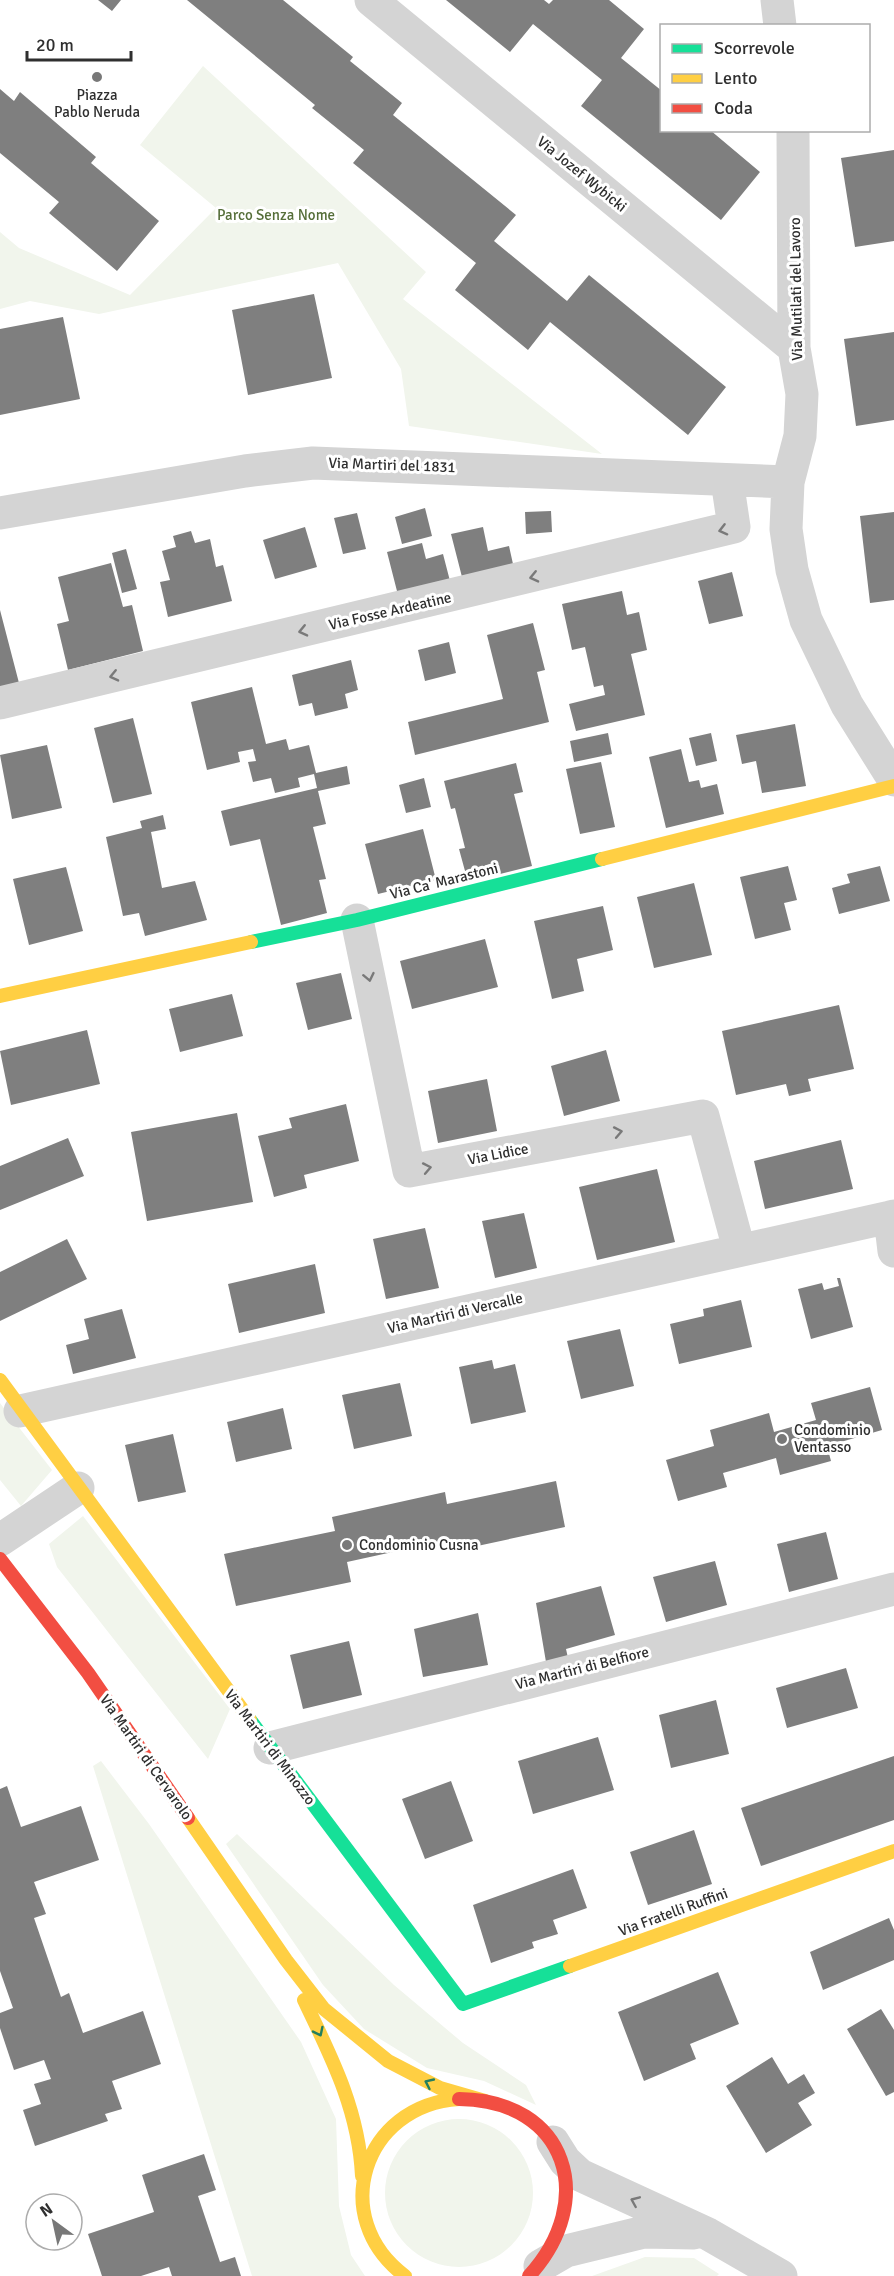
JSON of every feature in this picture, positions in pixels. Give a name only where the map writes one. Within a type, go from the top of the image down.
[{"type":"street","name":"Via Jozef Wybicki","points":[[371,0],[794,348]]},
{"type":"street","points":[[777,0],[780,24]]},
{"type":"street","name":"Via Mutilati del Lavoro","points":[[793,132],[794,348],[802,394],[800,436],[788,482],[786,529],[792,570],[806,620],[847,705],[894,780]]},
{"type":"street","name":"Via Martiri del 1831","points":[[0,513],[245,471],[313,463],[788,482]]},
{"type":"street","name":"Via Fosse Ardeatine","points":[[0,703],[734,527],[727,480]]},
{"type":"street","name":"Via Ca' Marastoni","points":[[0,996],[357,920],[894,786]]},
{"type":"street","name":"Via Lidice","points":[[357,920],[409,1171],[703,1116],[739,1249]]},
{"type":"street","points":[[892,1216],[894,1251]]},
{"type":"street","name":"Via Martiri di Vercalle","points":[[20,1410],[892,1216]]},
{"type":"street","name":"Via Martiri di Minozzo","points":[[0,1380],[270,1748],[463,2004]]},
{"type":"street","points":[[0,1540],[78,1488]]},
{"type":"street","name":"Via Martiri di Cervarolo","points":[[0,1559],[88,1673],[286,1960],[324,2009],[388,2061],[440,2088],[485,2101],[526,2118],[550,2138],[565,2161],[580,2175],[708,2234],[781,2276]]},
{"type":"street","name":"Via Martiri di Belfiore","points":[[270,1748],[894,1589]]},
{"type":"street","name":"Via Fratelli Ruffini","points":[[463,2004],[894,1851]]},
{"type":"street","name":"Via Martiri di Cervarolo","points":[[286,1960],[347,2088],[362,2151],[362,2209],[368,2231],[379,2252],[399,2274]]},
{"type":"street","name":"Via Martiri di Cervarolo","points":[[362,2186],[366,2167],[378,2142],[397,2121],[412,2110],[447,2098],[485,2101]]},
{"type":"street","name":"Via Martiri di Cervarolo","points":[[535,2271],[560,2232],[568,2195],[561,2158],[550,2138]]},
{"type":"street","name":"Via Martiri di Cervarolo","points":[[535,2271],[566,2252],[644,2232],[708,2234]]},
{"type":"green space","name":"Parco Senza Nome","points":[[203,66],[426,272],[403,299],[602,454],[409,426],[401,369],[338,263],[99,314],[30,301],[0,309],[0,232],[19,248],[130,295],[216,208],[140,145]]},
{"type":"green space","points":[[0,1403],[52,1470],[21,1506],[0,1480]]},
{"type":"green space","points":[[83,1516],[230,1709],[208,1759],[57,1567],[49,1544]]},
{"type":"green space","points":[[101,1761],[149,1824],[301,2042],[336,2119],[339,2206],[351,2255],[365,2276],[252,2276],[93,1766]]},
{"type":"green space","points":[[237,1834],[394,1985],[463,2043],[526,2085],[536,2105],[484,2081],[427,2068],[364,2029],[323,1985],[226,1844]]},
{"type":"green space","points":[[459,2119],[487,2124],[512,2140],[528,2165],[533,2193],[528,2221],[512,2246],[487,2262],[459,2267],[431,2262],[406,2246],[390,2221],[385,2193],[390,2165],[406,2140],[431,2124]]},
{"type":"green space","points":[[645,2257],[694,2258],[719,2274],[717,2276],[592,2276]]},
{"type":"building","points":[[98,0],[121,0],[112,11]]},
{"type":"building","points":[[187,0],[283,0],[353,57],[350,61],[402,103],[393,115],[516,215],[494,241],[567,301],[589,275],[726,387],[688,435],[550,322],[528,350],[455,290],[476,263],[353,163],[364,150],[312,108],[315,105]]},
{"type":"building","points":[[446,0],[544,0],[549,4],[553,0],[609,0],[644,29],[621,58],[660,89],[660,132],[712,132],[760,172],[721,220],[581,106],[602,80],[533,24],[510,52]]},
{"type":"building","points":[[0,89],[14,101],[20,92],[96,157],[91,163],[159,221],[117,271],[49,213],[59,202],[0,153]]},
{"type":"building","points":[[894,150],[894,241],[855,247],[841,158]]},
{"type":"building","points":[[314,294],[332,378],[248,395],[232,310]]},
{"type":"building","points":[[63,317],[80,399],[0,415],[0,329]]},
{"type":"building","points":[[894,332],[894,420],[856,426],[844,339]]},
{"type":"building","points":[[425,508],[432,536],[402,544],[395,517]]},
{"type":"building","points":[[551,511],[552,532],[526,534],[525,512]]},
{"type":"building","points":[[894,512],[894,600],[870,603],[860,516]]},
{"type":"building","points":[[357,513],[366,549],[343,554],[334,518]]},
{"type":"building","points":[[305,527],[317,567],[275,579],[263,540]]},
{"type":"building","points":[[483,527],[488,551],[509,546],[513,564],[462,577],[451,534]]},
{"type":"building","points":[[191,531],[195,543],[210,539],[216,567],[223,565],[232,601],[168,617],[160,582],[170,580],[162,551],[176,547],[173,536]]},
{"type":"building","points":[[422,543],[426,559],[443,554],[450,581],[398,595],[387,552]]},
{"type":"building","points":[[126,549],[137,589],[122,593],[112,553]]},
{"type":"building","points":[[111,563],[123,607],[132,605],[143,651],[68,670],[57,624],[69,621],[58,577]]},
{"type":"building","points":[[732,572],[743,616],[709,624],[698,581]]},
{"type":"building","points":[[622,591],[627,615],[639,612],[647,650],[631,654],[645,715],[576,731],[569,704],[605,695],[603,685],[594,687],[585,647],[572,650],[562,604]]},
{"type":"building","points":[[0,610],[19,683],[0,688]]},
{"type":"building","points":[[533,623],[545,670],[537,672],[549,722],[415,755],[408,722],[503,699],[487,635]]},
{"type":"building","points":[[449,642],[456,673],[425,681],[418,650]]},
{"type":"building","points":[[351,660],[358,690],[345,694],[348,708],[315,716],[312,703],[299,706],[292,675]]},
{"type":"building","points":[[252,687],[266,744],[286,739],[289,750],[309,745],[316,773],[347,766],[350,784],[318,791],[326,824],[313,827],[326,879],[319,880],[327,913],[281,925],[260,839],[230,846],[221,811],[317,788],[314,774],[298,778],[300,787],[275,793],[271,778],[253,782],[248,762],[256,761],[253,749],[238,752],[240,762],[207,770],[191,702]]},
{"type":"building","points":[[133,718],[152,794],[113,803],[94,728]]},
{"type":"building","points":[[795,724],[806,786],[762,793],[756,761],[742,764],[736,735]]},
{"type":"building","points":[[608,733],[612,754],[574,762],[570,741]]},
{"type":"building","points":[[711,733],[717,761],[696,766],[689,738]]},
{"type":"building","points":[[47,745],[62,808],[12,819],[0,755]]},
{"type":"building","points":[[681,749],[689,782],[699,780],[701,788],[717,784],[724,814],[666,828],[649,757]]},
{"type":"building","points":[[601,762],[615,827],[580,834],[566,769]]},
{"type":"building","points":[[516,763],[523,792],[514,794],[532,866],[468,882],[459,849],[465,848],[455,808],[451,809],[444,781]]},
{"type":"building","points":[[424,778],[431,807],[406,813],[399,785]]},
{"type":"building","points":[[163,815],[166,829],[151,832],[162,888],[195,881],[207,920],[145,936],[139,913],[123,916],[106,837],[142,828],[140,821]]},
{"type":"building","points":[[423,829],[436,880],[378,894],[365,844]]},
{"type":"building","points":[[788,866],[797,900],[784,903],[791,930],[755,939],[740,877]]},
{"type":"building","points":[[880,866],[890,901],[839,914],[832,888],[850,883],[847,874]]},
{"type":"building","points":[[66,867],[83,931],[29,945],[13,879]]},
{"type":"building","points":[[694,883],[712,955],[654,968],[637,897]]},
{"type":"building","points":[[603,906],[613,950],[577,959],[584,991],[552,999],[534,921]]},
{"type":"building","points":[[485,939],[498,987],[412,1009],[400,961]]},
{"type":"building","points":[[341,973],[352,1019],[308,1030],[296,983]]},
{"type":"building","points":[[232,994],[243,1036],[180,1052],[169,1009]]},
{"type":"building","points":[[839,1005],[854,1069],[808,1079],[811,1091],[789,1096],[786,1084],[736,1095],[722,1031]]},
{"type":"building","points":[[87,1030],[100,1084],[11,1105],[0,1051]]},
{"type":"building","points":[[606,1050],[620,1101],[564,1116],[551,1066]]},
{"type":"building","points":[[487,1079],[497,1131],[438,1143],[428,1091]]},
{"type":"building","points":[[346,1104],[359,1161],[304,1175],[307,1188],[274,1197],[258,1136],[292,1128],[289,1118]]},
{"type":"building","points":[[237,1113],[253,1202],[147,1221],[131,1132]]},
{"type":"building","points":[[68,1138],[84,1176],[0,1210],[0,1166]]},
{"type":"building","points":[[841,1140],[853,1189],[765,1209],[754,1161]]},
{"type":"building","points":[[657,1169],[675,1242],[597,1260],[579,1187]]},
{"type":"building","points":[[524,1213],[537,1268],[495,1278],[482,1221]]},
{"type":"building","points":[[425,1228],[439,1288],[386,1299],[373,1239]]},
{"type":"building","points":[[67,1239],[87,1279],[0,1321],[0,1272]]},
{"type":"building","points":[[315,1264],[325,1313],[239,1333],[228,1284]]},
{"type":"building","points":[[837,1278],[840,1278],[853,1327],[811,1339],[798,1289],[822,1283],[824,1290],[839,1286]]},
{"type":"building","points":[[741,1300],[752,1347],[679,1364],[670,1324],[704,1316],[703,1309]]},
{"type":"building","points":[[122,1309],[136,1358],[73,1374],[66,1345],[89,1339],[84,1319]]},
{"type":"building","points":[[620,1329],[634,1386],[581,1399],[567,1341]]},
{"type":"building","points":[[492,1360],[494,1369],[515,1364],[526,1412],[471,1424],[459,1367]]},
{"type":"building","points":[[400,1383],[412,1436],[354,1449],[342,1395]]},
{"type":"building","name":"Condominio Ventasso","points":[[870,1387],[882,1430],[827,1446],[831,1461],[780,1475],[776,1458],[723,1473],[727,1487],[678,1501],[666,1460],[714,1446],[710,1430],[769,1413],[774,1432],[816,1420],[811,1403]]},
{"type":"building","points":[[283,1408],[292,1449],[236,1462],[227,1422]]},
{"type":"building","points":[[173,1434],[186,1492],[138,1502],[125,1445]]},
{"type":"building","name":"Condominio Cusna","points":[[556,1481],[565,1527],[454,1551],[452,1539],[347,1562],[351,1582],[236,1606],[224,1554],[335,1531],[332,1517],[445,1492],[447,1504]]},
{"type":"building","points":[[826,1532],[838,1579],[789,1592],[777,1544]]},
{"type":"building","points":[[715,1561],[727,1605],[666,1622],[653,1577]]},
{"type":"building","points":[[601,1586],[615,1635],[566,1649],[568,1658],[546,1662],[536,1603]]},
{"type":"building","points":[[478,1613],[488,1665],[423,1677],[414,1629]]},
{"type":"building","points":[[349,1641],[362,1695],[303,1709],[290,1655]]},
{"type":"building","points":[[846,1668],[858,1708],[787,1728],[776,1688]]},
{"type":"building","points":[[716,1700],[729,1754],[671,1768],[659,1715]]},
{"type":"building","points":[[598,1737],[614,1790],[533,1814],[518,1761]]},
{"type":"building","points":[[894,1756],[894,1820],[761,1866],[741,1808]]},
{"type":"building","points":[[451,1781],[473,1841],[425,1859],[402,1799]]},
{"type":"building","points":[[7,1786],[21,1827],[81,1806],[99,1860],[34,1882],[46,1914],[34,1918],[61,1997],[69,1993],[83,2033],[143,2011],[161,2064],[112,2081],[122,2109],[105,2114],[108,2121],[35,2146],[23,2110],[41,2104],[34,2084],[51,2079],[44,2060],[14,2070],[0,2028],[0,2013],[13,2008],[0,1971],[0,1789]]},
{"type":"building","points":[[694,1830],[712,1884],[648,1905],[630,1852]]},
{"type":"building","points":[[573,1869],[587,1908],[553,1920],[558,1934],[532,1942],[534,1948],[491,1963],[473,1905]]},
{"type":"building","points":[[889,1918],[894,1930],[894,1960],[823,1990],[810,1952]]},
{"type":"building","points":[[718,1972],[739,2024],[690,2044],[696,2059],[644,2081],[618,2012]]},
{"type":"building","points":[[881,2009],[894,2030],[894,2092],[886,2096],[847,2029]]},
{"type":"building","points":[[772,2057],[788,2084],[804,2074],[815,2093],[798,2103],[812,2125],[766,2153],[726,2086]]},
{"type":"building","points":[[204,2154],[216,2190],[198,2196],[220,2262],[235,2257],[241,2276],[172,2276],[169,2267],[141,2276],[102,2276],[88,2234],[154,2212],[142,2175]]},
{"type":"traffic: fast","points":[[251,942],[357,920],[602,859]]},
{"type":"traffic: fast","points":[[250,1720],[463,2004],[570,1966]]},
{"type":"traffic: slow","points":[[602,859],[894,786]]},
{"type":"traffic: slow","points":[[0,996],[251,942]]},
{"type":"traffic: slow","points":[[0,1380],[250,1720]]},
{"type":"traffic: slow","points":[[188,1818],[286,1960],[324,2009],[388,2061],[440,2088],[485,2101]]},
{"type":"traffic: slow","points":[[570,1966],[894,1851]]},
{"type":"traffic: slow","points":[[304,2000],[334,2064],[350,2107],[356,2129],[362,2176]]},
{"type":"traffic: slow","points":[[405,2276],[381,2252],[367,2225],[362,2196],[367,2168],[379,2142],[399,2121],[426,2106],[459,2099]]},
{"type":"traffic: jam","points":[[0,1559],[88,1673],[188,1818]]},
{"type":"traffic: jam","points":[[459,2099],[496,2104],[526,2117],[547,2136],[561,2160],[566,2187],[562,2217],[550,2247],[529,2276]]},
{"type":"place","name":"Piazza Pablo Neruda","points":[[97,77]]},
{"type":"place","name":"Condominio Ventasso","points":[[782,1439]]},
{"type":"place","name":"Condominio Cusna","points":[[347,1545]]}]
